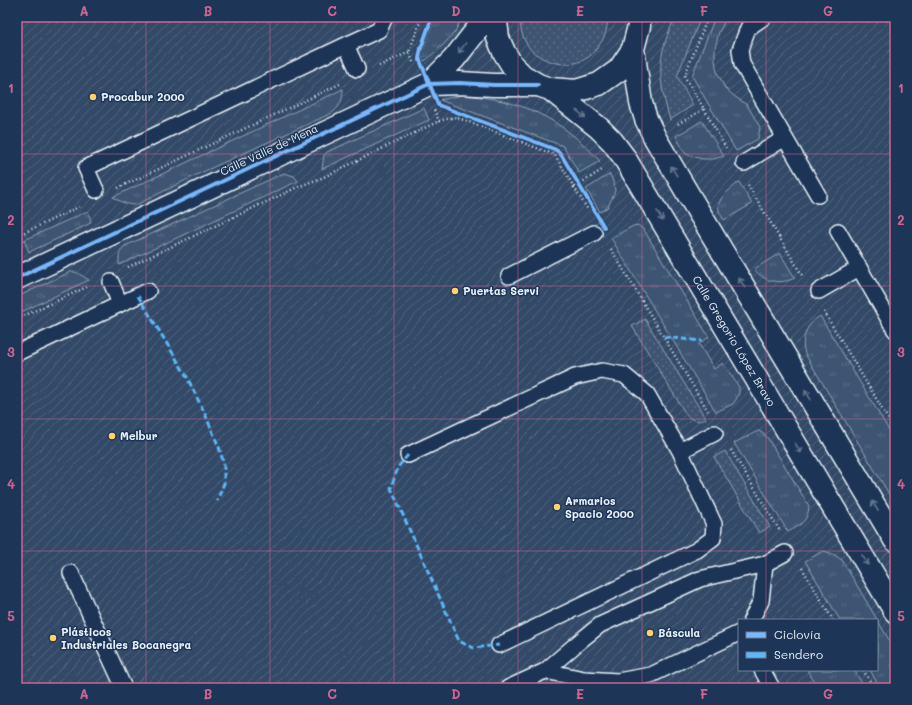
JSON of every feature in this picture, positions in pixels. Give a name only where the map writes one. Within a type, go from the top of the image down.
[{"type":"main road","name":"Calle Valle de Mena","points":[[17,278],[429,84],[454,59],[486,17]]},
{"type":"main road","name":"Calle Gregorio López Bravo","points":[[496,17],[498,38],[512,65],[523,76],[544,87],[599,128],[612,140],[624,157],[895,611]]},
{"type":"main road","points":[[642,20],[633,49],[641,103],[646,119],[655,138],[895,540]]},
{"type":"main road","name":"Calle Valle de Mena","points":[[429,84],[460,83],[544,87],[576,91],[599,84],[619,70],[633,49]]},
{"type":"lane","points":[[96,190],[86,168],[379,30],[385,17]]},
{"type":"lane","points":[[764,17],[748,28],[740,50],[742,64],[818,194]]},
{"type":"lane","points":[[346,45],[357,69]]},
{"type":"lane","points":[[744,163],[785,138]]},
{"type":"lane","points":[[838,231],[895,330]]},
{"type":"lane","points":[[509,276],[594,233]]},
{"type":"lane","points":[[820,291],[859,268]]},
{"type":"lane","points":[[111,282],[120,304]]},
{"type":"lane","points":[[17,353],[148,291]]},
{"type":"lane","points":[[408,455],[575,377],[602,371],[624,375],[647,394],[680,451],[714,524],[713,538],[697,550],[499,645]]},
{"type":"lane","points":[[680,451],[715,433]]},
{"type":"lane","points":[[508,688],[545,670],[600,625],[700,579],[765,564],[785,553]]},
{"type":"lane","points":[[752,619],[761,601],[765,564]]},
{"type":"lane","points":[[71,573],[124,688]]},
{"type":"lane","points":[[545,670],[584,679],[618,681],[651,675],[738,633]]},
{"type":"lane","points":[[763,671],[772,688]]},
{"type":"path","points":[[377,67],[409,52]]},
{"type":"path","points":[[112,190],[342,83]]},
{"type":"path","points":[[704,109],[730,154]]},
{"type":"path","points":[[467,116],[496,127]]},
{"type":"path","points":[[123,270],[439,122]]},
{"type":"path","points":[[554,149],[559,152]]},
{"type":"path","points":[[575,178],[582,190]]},
{"type":"path","points":[[745,180],[805,282]]},
{"type":"path","points":[[574,187],[588,211]]},
{"type":"path","points":[[17,236],[85,204]]},
{"type":"path","points":[[607,243],[712,417]]},
{"type":"path","points":[[17,319],[94,283]]},
{"type":"path","points":[[822,308],[895,430]]},
{"type":"path","points":[[728,444],[784,536]]},
{"type":"path","points":[[799,562],[832,619]]},
{"type":"path","points":[[864,671],[874,688]]},
{"type":"shaded area","points":[[17,17],[895,17],[895,688],[17,688]]},
{"type":"green space","points":[[435,17],[462,17],[455,32],[425,61],[423,60],[422,56],[423,51]]},
{"type":"green space","points":[[520,17],[607,17],[607,23],[603,38],[597,49],[591,55],[578,62],[562,64],[546,60],[531,50],[523,35]]},
{"type":"green space","points":[[675,17],[701,17],[677,76],[693,105],[670,120],[662,88],[661,63],[664,45]]},
{"type":"green space","points":[[715,17],[727,17],[719,32],[715,48],[717,72],[725,88],[747,105],[760,127],[758,139],[736,151],[692,76]]},
{"type":"green space","points":[[343,89],[340,103],[332,113],[196,175],[136,205],[124,203],[113,197]]},
{"type":"green space","points":[[461,95],[502,101],[538,113],[570,133],[600,161],[579,173],[563,146],[440,100]]},
{"type":"green space","points":[[424,108],[429,120],[322,169],[324,155],[327,152]]},
{"type":"green space","points":[[702,121],[724,156],[714,159],[702,159],[688,155],[684,152],[676,136]]},
{"type":"green space","points":[[284,173],[294,176],[298,181],[119,265],[119,255],[125,246]]},
{"type":"green space","points":[[610,174],[615,191],[608,207],[600,212],[586,189]]},
{"type":"green space","points":[[739,182],[752,204],[724,220],[719,211],[720,202],[724,195]]},
{"type":"green space","points":[[88,211],[91,221],[89,224],[29,252],[24,240]]},
{"type":"green space","points":[[638,225],[644,230],[709,337],[699,344],[714,369],[723,363],[739,387],[739,393],[733,404],[716,412],[611,238],[633,226]]},
{"type":"green space","points":[[780,253],[795,278],[778,282],[773,281],[763,277],[754,269]]},
{"type":"green space","points":[[70,272],[76,272],[89,280],[17,314],[17,297]]},
{"type":"green space","points":[[820,316],[895,440],[895,504],[805,354],[803,342],[804,337],[811,323]]},
{"type":"green space","points":[[645,319],[706,419],[696,420],[687,416],[632,326]]},
{"type":"green space","points":[[758,431],[767,437],[809,506],[807,516],[803,522],[788,532],[734,443]]},
{"type":"green space","points":[[725,451],[770,527],[759,533],[714,457]]},
{"type":"green space","points":[[824,551],[833,554],[842,560],[877,619],[839,619],[805,561]]},
{"type":"green space","points":[[878,621],[895,650],[895,688],[880,688],[871,671],[878,671]]},
{"type":"green space","points":[[808,671],[855,671],[865,688],[818,688]]},
{"type":"marked path","points":[[138,296],[186,375],[219,447],[224,465],[224,483],[217,501]]},
{"type":"marked path","points":[[664,337],[702,341]]},
{"type":"marked path","points":[[408,455],[398,467],[391,488],[459,641],[474,648],[499,645]]},
{"type":"cycle path","points":[[432,17],[419,58],[438,105],[559,152],[604,227]]},
{"type":"cycle path","points":[[17,278],[429,84],[460,83],[538,85]]},
{"type":"place","name":"Procabur 2000","points":[[93,97]]},
{"type":"place","name":"Puertas Servi","points":[[455,291]]},
{"type":"place","name":"Melbur","points":[[112,436]]},
{"type":"place","name":"Armarios Spacio 2000","points":[[557,507]]},
{"type":"place","name":"Báscula","points":[[650,633]]},
{"type":"place","name":"Plásticos Industriales Bocanegra","points":[[53,638]]}]
